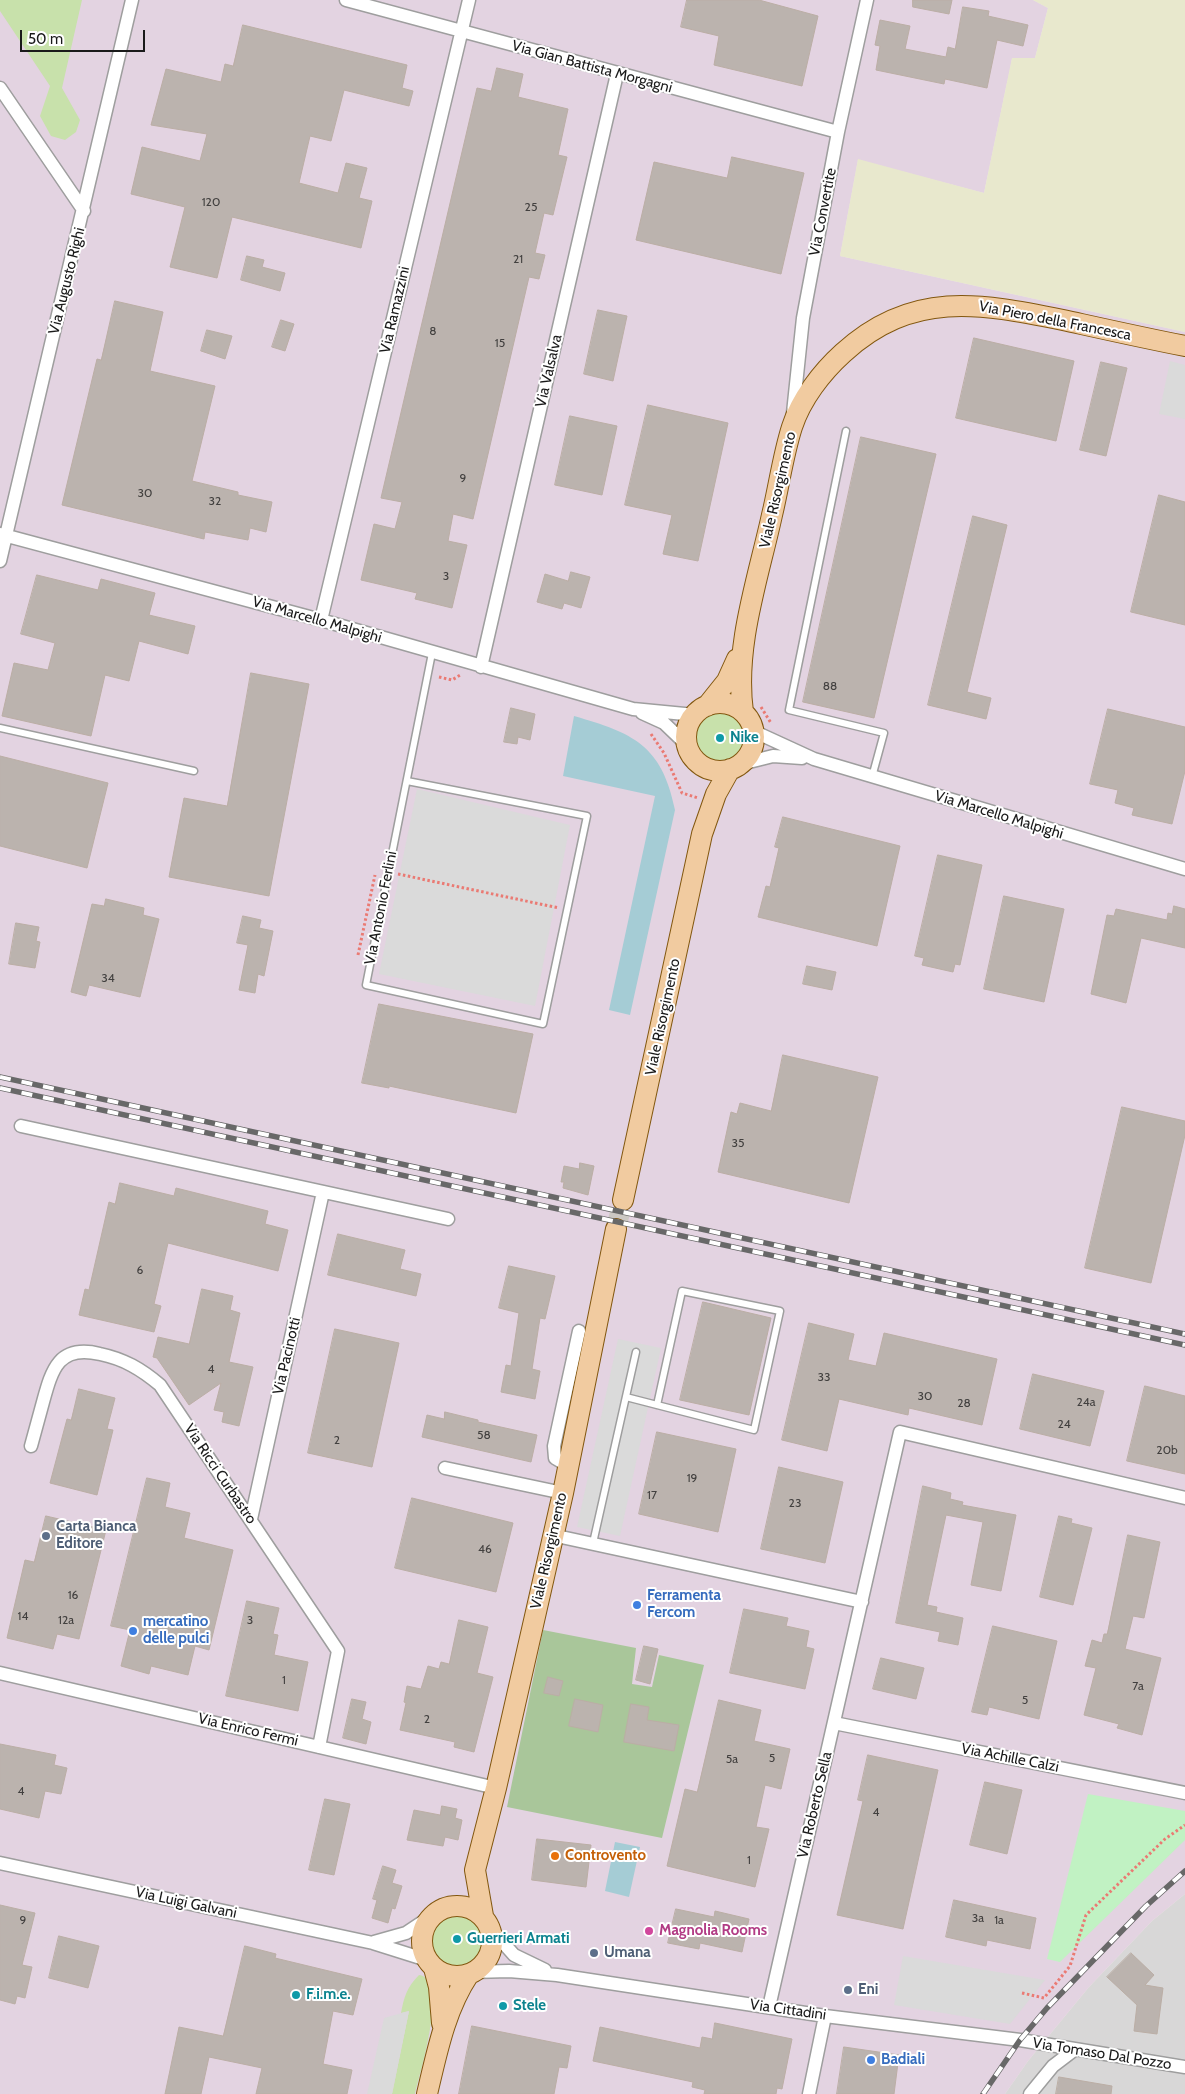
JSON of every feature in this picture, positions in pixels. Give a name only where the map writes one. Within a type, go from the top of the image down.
[{"type":"main road","name":"Via Piero della Francesca","points":[[870,332],[895,318],[928,308],[979,305],[1004,308],[1185,346]]},
{"type":"main road","name":"Viale Risorgimento","points":[[623,1200],[702,834],[716,794],[735,766],[752,749],[753,731],[750,721],[752,709],[739,686],[743,646],[792,426],[805,400],[828,368],[870,332]]},
{"type":"main road","name":"Viale Risorgimento","points":[[702,834],[704,799],[700,764],[688,746],[689,725],[727,681],[743,646]]},
{"type":"main road","points":[[701,710],[726,704],[752,709]]},
{"type":"main road","points":[[700,764],[719,771],[735,766]]},
{"type":"main road","name":"Viale Risorgimento","points":[[486,1922],[475,1870],[496,1788],[562,1494],[616,1229]]},
{"type":"main road","name":"Viale Risorgimento","points":[[438,1912],[475,1870]]},
{"type":"main road","points":[[427,2094],[442,2030],[458,1989],[470,1973],[485,1962],[492,1945],[486,1922],[465,1906],[438,1912],[422,1935],[421,1944],[431,1964],[439,1987],[442,2030]]},
{"type":"main road","points":[[431,1964],[448,1975],[470,1973]]},
{"type":"street","name":"Via Augusto Righi","points":[[0,561],[3,534],[84,211],[132,0]]},
{"type":"street","name":"Via Gian Battista Morgagni","points":[[346,0],[838,132]]},
{"type":"street","name":"Via Ramazzini","points":[[321,620],[469,0]]},
{"type":"street","name":"Via Convertite","points":[[792,426],[803,318],[838,132],[867,0]]},
{"type":"street","name":"Via Valsalva","points":[[481,667],[617,74]]},
{"type":"street","points":[[0,88],[84,211]]},
{"type":"street","name":"Via Marcello Malpighi","points":[[3,534],[321,620],[633,709],[664,723],[688,746]]},
{"type":"street","name":"Via Marcello Malpighi","points":[[633,709],[701,710]]},
{"type":"street","name":"Via Marcello Malpighi","points":[[753,731],[814,759],[1185,869]]},
{"type":"street","name":"Via Marcello Malpighi","points":[[735,766],[773,756],[814,759]]},
{"type":"street","points":[[21,1126],[448,1219]]},
{"type":"street","name":"Via Pacinotti","points":[[250,1519],[323,1192]]},
{"type":"street","points":[[567,1465],[555,1458],[554,1446],[579,1331]]},
{"type":"street","name":"Via Ricci Curbastro","points":[[31,1446],[51,1373],[62,1358],[80,1350],[117,1358],[134,1364],[160,1385],[338,1651],[319,1747]]},
{"type":"street","name":"Via Roberto Sella","points":[[769,2007],[900,1432],[1185,1498]]},
{"type":"street","points":[[445,1468],[562,1494]]},
{"type":"street","points":[[552,1535],[862,1602]]},
{"type":"street","name":"Via Enrico Fermi","points":[[0,1673],[496,1788]]},
{"type":"street","name":"Via Achille Calzi","points":[[834,1723],[1185,1793]]},
{"type":"street","name":"Via Luigi Galvani","points":[[0,1863],[373,1943],[431,1964]]},
{"type":"street","name":"Via Luigi Galvani","points":[[373,1943],[406,1933],[438,1912]]},
{"type":"street","name":"Via Cittadini","points":[[486,1922],[514,1954],[534,1966],[557,1975]]},
{"type":"street","name":"Via Cittadini","points":[[470,1973],[509,1972],[557,1975],[825,2016],[1020,2040]]},
{"type":"street","points":[[809,2094],[825,2016]]},
{"type":"street","name":"Via Tomaso Dal Pozzo","points":[[1020,2040],[1185,2067]]},
{"type":"street","points":[[1030,2094],[1053,2066],[1074,2050]]},
{"type":"lane","points":[[846,431],[789,710],[884,733],[872,777]]},
{"type":"lane","name":"Via Antonio Ferlini","points":[[432,653],[366,986],[543,1024],[568,909]]},
{"type":"lane","points":[[0,728],[194,771]]},
{"type":"lane","points":[[407,781],[588,816],[568,909]]},
{"type":"lane","points":[[626,1397],[657,1405],[754,1430],[780,1311],[682,1291],[657,1405]]},
{"type":"lane","points":[[593,1544],[636,1352]]},
{"type":"path","points":[[428,674],[452,680],[466,672]]},
{"type":"path","points":[[752,709],[780,734],[778,743]]},
{"type":"path","points":[[649,732],[664,753],[682,793],[704,799]]},
{"type":"path","points":[[358,955],[376,869],[568,909]]},
{"type":"path","points":[[1022,1993],[1044,1998],[1070,1966],[1086,1915],[1165,1839],[1185,1825]]},
{"type":"shaded area","points":[[0,0],[1033,0],[1048,8],[1035,58],[1012,59],[984,193],[858,160],[840,256],[1185,332],[1185,1894],[1152,1921],[1089,1987],[1028,2061],[1005,2094],[0,2094]]},
{"type":"shaded area","points":[[1170,361],[1185,365],[1185,419],[1159,414]]},
{"type":"shaded area","points":[[417,789],[570,825],[535,1006],[379,974]]},
{"type":"shaded area","points":[[618,1339],[661,1348],[620,1536],[577,1527]]},
{"type":"shaded area","points":[[1185,1894],[1185,2094],[1005,2094],[1028,2061],[1089,1987],[1152,1921]]},
{"type":"shaded area","points":[[903,1956],[1045,1980],[1010,2024],[894,2005]]},
{"type":"shaded area","points":[[409,2011],[392,2094],[367,2094],[384,2018]]},
{"type":"green space","points":[[0,0],[82,0],[62,88],[80,120],[76,132],[65,140],[51,136],[40,116],[50,86],[0,11]]},
{"type":"green space","points":[[1033,0],[1185,0],[1185,332],[840,256],[858,159],[984,193],[1012,58],[1035,58],[1048,8]]},
{"type":"green space","points":[[720,710],[730,712],[739,718],[745,727],[747,737],[745,747],[739,756],[730,762],[720,764],[710,762],[701,756],[695,747],[693,737],[695,727],[701,718],[710,712]]},
{"type":"green space","points":[[543,1630],[636,1648],[632,1684],[652,1687],[659,1655],[704,1665],[662,1838],[507,1807]]},
{"type":"green space","points":[[1088,1794],[1185,1811],[1185,1840],[1060,1962],[1047,1959]]},
{"type":"green space","points":[[452,1915],[462,1915],[476,1922],[483,1936],[483,1946],[476,1960],[462,1967],[452,1967],[442,1963],[435,1956],[431,1946],[431,1936],[435,1926],[442,1919]]},
{"type":"green space","points":[[419,1975],[428,1980],[432,1992],[430,2029],[426,2049],[415,2094],[392,2094],[409,2011],[401,2013],[402,2007],[409,1988]]},
{"type":"water","points":[[574,716],[613,729],[642,745],[653,756],[662,770],[675,810],[630,1015],[609,1010],[655,796],[563,776]]},
{"type":"water","points":[[615,1842],[640,1847],[629,1897],[605,1891]]},
{"type":"building","points":[[687,0],[759,0],[818,16],[802,86],[714,65],[719,36],[681,27]]},
{"type":"building","points":[[913,0],[952,0],[949,14],[913,7]]},
{"type":"building","points":[[963,7],[989,11],[988,16],[1028,25],[1023,46],[997,40],[987,88],[945,79],[944,84],[876,70],[880,46],[875,45],[880,20],[910,26],[905,49],[946,57],[948,47],[955,49]]},
{"type":"building","points":[[243,25],[407,65],[402,88],[413,91],[409,106],[344,90],[331,141],[310,136],[299,183],[338,193],[346,163],[367,168],[359,198],[372,201],[361,248],[232,217],[217,278],[170,267],[185,207],[131,194],[142,147],[200,161],[207,134],[151,125],[166,69],[221,82],[225,64],[233,66]]},
{"type":"building","points":[[497,68],[523,74],[518,97],[568,109],[558,155],[567,157],[553,215],[544,213],[535,253],[545,255],[539,279],[529,277],[473,519],[453,514],[448,541],[467,545],[452,608],[415,599],[417,593],[361,580],[374,524],[395,529],[402,502],[381,498],[477,88],[491,91]]},
{"type":"building","points":[[732,157],[804,173],[781,274],[636,240],[654,162],[727,178]]},
{"type":"building","points":[[247,256],[264,260],[262,267],[285,273],[280,291],[241,280]]},
{"type":"building","points":[[115,301],[163,312],[150,371],[215,386],[192,481],[238,492],[238,495],[272,502],[266,532],[250,528],[248,540],[205,532],[204,539],[62,505],[97,359],[101,360]]},
{"type":"building","points":[[598,310],[627,316],[613,381],[584,374]]},
{"type":"building","points":[[281,320],[294,324],[285,351],[272,347]]},
{"type":"building","points":[[207,330],[232,336],[225,359],[201,351]]},
{"type":"building","points":[[974,338],[1074,361],[1056,441],[956,418]]},
{"type":"building","points":[[1101,362],[1127,368],[1106,456],[1080,450]]},
{"type":"building","points":[[648,405],[728,423],[698,561],[663,554],[672,515],[625,505]]},
{"type":"building","points":[[570,416],[617,426],[602,495],[555,485]]},
{"type":"building","points":[[861,437],[936,454],[874,718],[803,702]]},
{"type":"building","points":[[1159,495],[1185,502],[1185,625],[1131,612]]},
{"type":"building","points":[[973,516],[1007,525],[967,692],[991,698],[986,719],[928,705]]},
{"type":"building","points":[[571,572],[590,577],[581,608],[564,603],[562,609],[537,602],[545,574],[568,581]]},
{"type":"building","points":[[37,575],[98,590],[101,579],[155,593],[149,615],[195,626],[188,654],[139,641],[129,681],[105,675],[91,736],[2,716],[14,663],[48,670],[55,643],[21,634]]},
{"type":"building","points":[[251,673],[309,684],[269,896],[169,877],[184,798],[227,806]]},
{"type":"building","points":[[511,708],[535,714],[530,740],[518,737],[517,744],[504,742]]},
{"type":"building","points":[[1108,709],[1185,727],[1185,771],[1172,824],[1132,815],[1134,808],[1115,803],[1118,790],[1090,784]]},
{"type":"building","points":[[0,756],[108,783],[87,868],[0,846]]},
{"type":"building","points":[[783,817],[900,846],[877,946],[758,917],[766,886],[770,887],[779,848],[775,847]]},
{"type":"building","points":[[938,855],[982,865],[960,965],[955,964],[953,972],[922,965],[924,958],[915,956]]},
{"type":"building","points":[[1004,896],[1064,909],[1044,1002],[984,989]]},
{"type":"building","points":[[106,899],[144,908],[143,915],[159,919],[140,997],[89,985],[86,996],[71,992],[92,904],[104,906]]},
{"type":"building","points":[[1174,906],[1185,909],[1185,948],[1141,938],[1126,1003],[1091,994],[1107,915],[1114,916],[1116,909],[1167,920],[1168,913],[1172,914]]},
{"type":"building","points":[[243,916],[261,920],[259,928],[273,931],[264,976],[258,974],[255,993],[239,990],[248,945],[237,943]]},
{"type":"building","points":[[16,923],[39,927],[36,941],[40,942],[35,968],[9,964]]},
{"type":"building","points":[[807,966],[836,972],[832,990],[803,984]]},
{"type":"building","points":[[379,1004],[533,1034],[516,1113],[389,1086],[389,1088],[362,1083]]},
{"type":"building","points":[[783,1055],[878,1077],[849,1203],[718,1172],[731,1112],[737,1114],[740,1103],[771,1111]]},
{"type":"building","points":[[1122,1107],[1185,1121],[1185,1135],[1151,1283],[1085,1268]]},
{"type":"building","points":[[580,1163],[594,1166],[588,1195],[563,1188],[564,1182],[561,1182],[564,1166],[579,1169]]},
{"type":"building","points":[[120,1183],[174,1196],[176,1188],[268,1211],[265,1224],[288,1230],[278,1271],[168,1243],[154,1304],[161,1306],[154,1332],[79,1315],[85,1289],[89,1290],[109,1202],[115,1204]]},
{"type":"building","points":[[338,1234],[405,1250],[400,1269],[421,1274],[416,1296],[328,1275]]},
{"type":"building","points":[[509,1266],[555,1276],[545,1319],[540,1318],[532,1369],[540,1371],[535,1399],[501,1392],[506,1365],[511,1366],[519,1313],[499,1308]]},
{"type":"building","points":[[202,1289],[233,1296],[230,1310],[240,1313],[229,1362],[253,1367],[239,1426],[222,1422],[224,1412],[214,1410],[221,1383],[189,1405],[157,1358],[153,1357],[158,1337],[189,1344]]},
{"type":"building","points":[[703,1302],[771,1318],[749,1415],[680,1400]]},
{"type":"building","points":[[809,1323],[854,1334],[848,1360],[876,1366],[884,1333],[997,1359],[982,1425],[909,1408],[908,1415],[839,1399],[827,1451],[782,1440]]},
{"type":"building","points":[[335,1329],[399,1343],[372,1467],[308,1453]]},
{"type":"building","points":[[1033,1374],[1104,1391],[1090,1446],[1020,1429]]},
{"type":"building","points":[[1145,1386],[1185,1396],[1185,1474],[1127,1461]]},
{"type":"building","points":[[79,1389],[115,1398],[107,1429],[113,1430],[97,1495],[50,1483],[67,1419],[71,1420]]},
{"type":"building","points":[[445,1412],[478,1420],[478,1422],[537,1435],[531,1462],[422,1437],[427,1415],[444,1419]]},
{"type":"building","points":[[657,1432],[736,1449],[718,1532],[639,1514]]},
{"type":"building","points":[[779,1467],[843,1482],[825,1563],[761,1549]]},
{"type":"building","points":[[147,1478],[170,1483],[165,1507],[190,1513],[184,1538],[233,1550],[209,1650],[195,1646],[188,1675],[151,1666],[149,1674],[121,1666],[130,1630],[111,1626]]},
{"type":"building","points":[[923,1486],[951,1493],[950,1499],[963,1502],[962,1505],[1016,1515],[1001,1591],[971,1585],[983,1522],[946,1515],[927,1605],[937,1607],[936,1612],[963,1618],[958,1645],[938,1641],[940,1632],[896,1623]]},
{"type":"building","points":[[412,1498],[513,1523],[496,1592],[395,1568]]},
{"type":"building","points":[[46,1516],[106,1530],[79,1639],[57,1634],[53,1649],[7,1638],[25,1560],[34,1562]]},
{"type":"building","points":[[1059,1516],[1072,1519],[1071,1523],[1092,1528],[1073,1605],[1040,1597]]},
{"type":"building","points":[[1128,1535],[1160,1542],[1144,1618],[1133,1616],[1125,1649],[1161,1658],[1142,1735],[1117,1728],[1119,1724],[1084,1715],[1096,1668],[1085,1666],[1092,1640],[1102,1643],[1104,1634],[1107,1634]]},
{"type":"building","points":[[247,1601],[279,1608],[273,1634],[278,1635],[274,1655],[308,1662],[298,1711],[226,1696]]},
{"type":"building","points":[[744,1609],[788,1618],[786,1626],[809,1631],[806,1647],[814,1649],[805,1689],[730,1673]]},
{"type":"building","points":[[459,1620],[488,1627],[477,1673],[493,1677],[474,1752],[454,1747],[455,1742],[400,1730],[406,1703],[404,1702],[407,1686],[421,1689],[428,1666],[439,1669],[441,1662],[449,1664]]},
{"type":"building","points":[[993,1626],[1057,1641],[1039,1719],[989,1707],[987,1715],[972,1712]]},
{"type":"building","points":[[644,1646],[658,1649],[650,1684],[636,1680]]},
{"type":"building","points":[[881,1658],[924,1668],[916,1699],[873,1689]]},
{"type":"building","points":[[548,1677],[563,1681],[559,1696],[544,1693]]},
{"type":"building","points":[[352,1699],[366,1702],[362,1719],[371,1722],[366,1744],[343,1738]]},
{"type":"building","points":[[575,1699],[603,1705],[598,1732],[569,1726]]},
{"type":"building","points":[[719,1700],[761,1710],[754,1741],[790,1749],[781,1789],[765,1785],[756,1827],[769,1829],[755,1887],[667,1866],[685,1789],[697,1792]]},
{"type":"building","points":[[631,1704],[649,1707],[647,1720],[679,1725],[674,1751],[624,1742]]},
{"type":"building","points":[[0,1744],[56,1755],[54,1765],[67,1768],[61,1794],[45,1791],[39,1818],[0,1809]]},
{"type":"building","points":[[868,1755],[938,1770],[903,1929],[837,1915],[863,1801],[858,1800]]},
{"type":"building","points":[[985,1782],[1022,1790],[1007,1854],[970,1845]]},
{"type":"building","points":[[325,1799],[350,1804],[334,1875],[309,1870]]},
{"type":"building","points":[[442,1806],[457,1809],[455,1818],[462,1820],[458,1840],[445,1837],[443,1846],[407,1840],[414,1810],[440,1815]]},
{"type":"building","points":[[537,1839],[591,1845],[586,1887],[532,1880]]},
{"type":"building","points":[[383,1866],[396,1870],[392,1883],[402,1886],[395,1909],[392,1908],[388,1923],[372,1918],[377,1900],[373,1899]]},
{"type":"building","points":[[954,1900],[1036,1918],[1030,1949],[987,1940],[986,1946],[946,1937]]},
{"type":"building","points":[[0,1905],[35,1913],[22,1965],[32,1967],[25,1998],[17,1996],[15,2004],[0,2000]]},
{"type":"building","points":[[676,1909],[714,1917],[715,1911],[749,1919],[742,1952],[700,1943],[699,1949],[668,1943]]},
{"type":"building","points":[[59,1936],[99,1946],[88,1988],[49,1978]]},
{"type":"building","points":[[245,1946],[276,1954],[275,1958],[362,1979],[353,2015],[333,2011],[323,2064],[352,2070],[347,2094],[256,2094],[262,2068],[209,2057],[201,2094],[165,2094],[179,2027],[223,2036]]},
{"type":"building","points":[[1131,1953],[1154,1975],[1145,1985],[1163,1988],[1157,2034],[1134,2031],[1137,2005],[1107,1977]]},
{"type":"building","points":[[715,2023],[792,2039],[782,2089],[777,2088],[776,2094],[704,2094],[705,2090],[692,2087],[693,2082],[593,2061],[600,2027],[700,2048],[702,2037],[712,2039]]},
{"type":"building","points":[[472,2026],[571,2046],[567,2068],[559,2067],[554,2094],[459,2094]]},
{"type":"building","points":[[844,2047],[899,2055],[894,2094],[837,2094]]},
{"type":"building","points":[[1059,2077],[1112,2086],[1111,2094],[1056,2094]]},
{"type":"tunnel","points":[[616,1229],[623,1200]]},
{"type":"railway","points":[[0,1077],[1185,1334]]},
{"type":"railway","points":[[0,1088],[1185,1345]]},
{"type":"railway","points":[[983,2094],[1020,2040],[1047,2008],[1146,1906],[1185,1871]]},
{"type":"place","name":"Nike","points":[[720,738]]},
{"type":"place","name":"Carta Bianca Editore","points":[[46,1536]]},
{"type":"place","name":"Ferramenta Fercom","points":[[637,1605]]},
{"type":"place","name":"mercatino delle pulci","points":[[133,1631]]},
{"type":"place","name":"Controvento","points":[[555,1856]]},
{"type":"place","name":"Magnolia Rooms","points":[[649,1931]]},
{"type":"place","name":"Guerrieri Armati","points":[[457,1939]]},
{"type":"place","name":"Umana","points":[[594,1953]]},
{"type":"place","name":"Eni","points":[[848,1990]]},
{"type":"place","name":"F.i.m.e.","points":[[296,1995]]},
{"type":"place","name":"Stele","points":[[503,2006]]},
{"type":"place","name":"Badiali","points":[[871,2060]]}]
